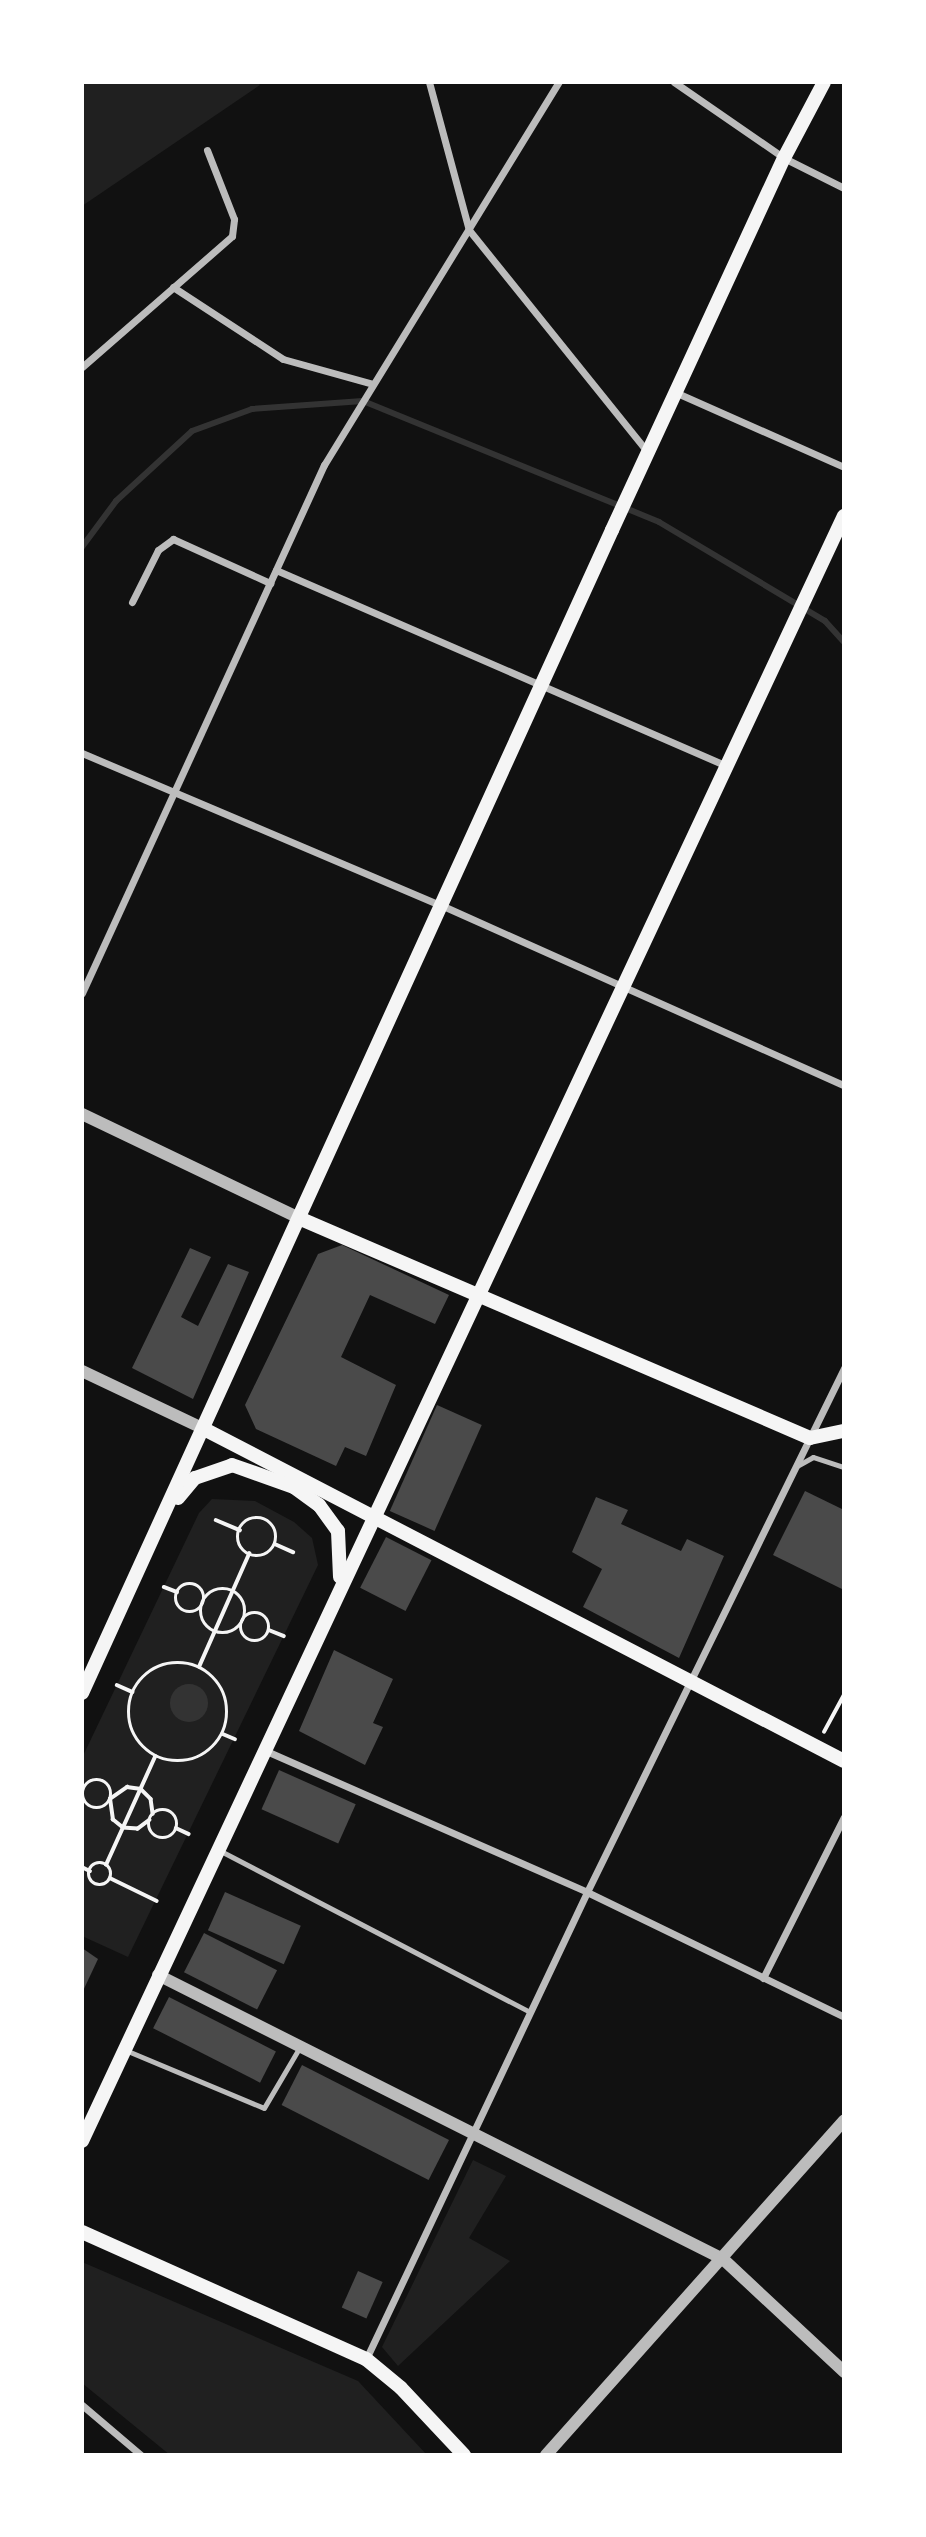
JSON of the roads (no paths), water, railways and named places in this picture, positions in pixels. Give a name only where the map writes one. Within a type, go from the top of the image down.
[{"type":"main road","points":[[82,1693],[88,1663],[166,1512],[635,480],[784,158],[824,82]]},
{"type":"main road","points":[[82,2141],[844,516]]},
{"type":"main road","points":[[301,1220],[476,1298],[810,1438],[844,1431]]},
{"type":"main road","points":[[204,1429],[375,1514],[844,1761]]},
{"type":"main road","points":[[166,1512],[195,1478],[212,1468],[249,1468],[294,1486],[319,1505],[338,1531],[343,1557],[339,1589]]},
{"type":"main road","points":[[82,2232],[366,2359],[393,2380],[464,2455]]},
{"type":"street","points":[[429,82],[469,230],[649,454]]},
{"type":"street","points":[[82,993],[324,465],[559,82]]},
{"type":"street","points":[[674,82],[784,158],[844,188]]},
{"type":"street","points":[[82,367],[173,288],[236,227],[207,150]]},
{"type":"street","points":[[173,288],[283,359],[373,384]]},
{"type":"street","points":[[677,393],[844,467]]},
{"type":"street","points":[[132,602],[158,550],[173,538],[270,583]]},
{"type":"street","points":[[276,570],[726,766]]},
{"type":"street","points":[[82,753],[443,906],[844,1085]]},
{"type":"street","points":[[82,1114],[301,1220]]},
{"type":"street","points":[[366,2359],[587,1892],[844,1368]]},
{"type":"street","points":[[82,1371],[204,1429]]},
{"type":"street","points":[[264,1750],[587,1892],[844,2017]]},
{"type":"street","points":[[763,1978],[844,1817]]},
{"type":"street","points":[[158,1975],[723,2259],[844,2372]]},
{"type":"street","points":[[546,2455],[844,2120]]},
{"type":"street","points":[[82,2405],[141,2455]]},
{"type":"lane","points":[[797,1465],[813,1457],[844,1467]]},
{"type":"lane","points":[[217,1849],[530,2012]]},
{"type":"lane","points":[[124,2049],[264,2108],[300,2046]]},
{"type":"waterway","points":[[82,547],[116,501],[192,431],[252,409],[363,401],[659,522],[825,621],[844,642]]}]
